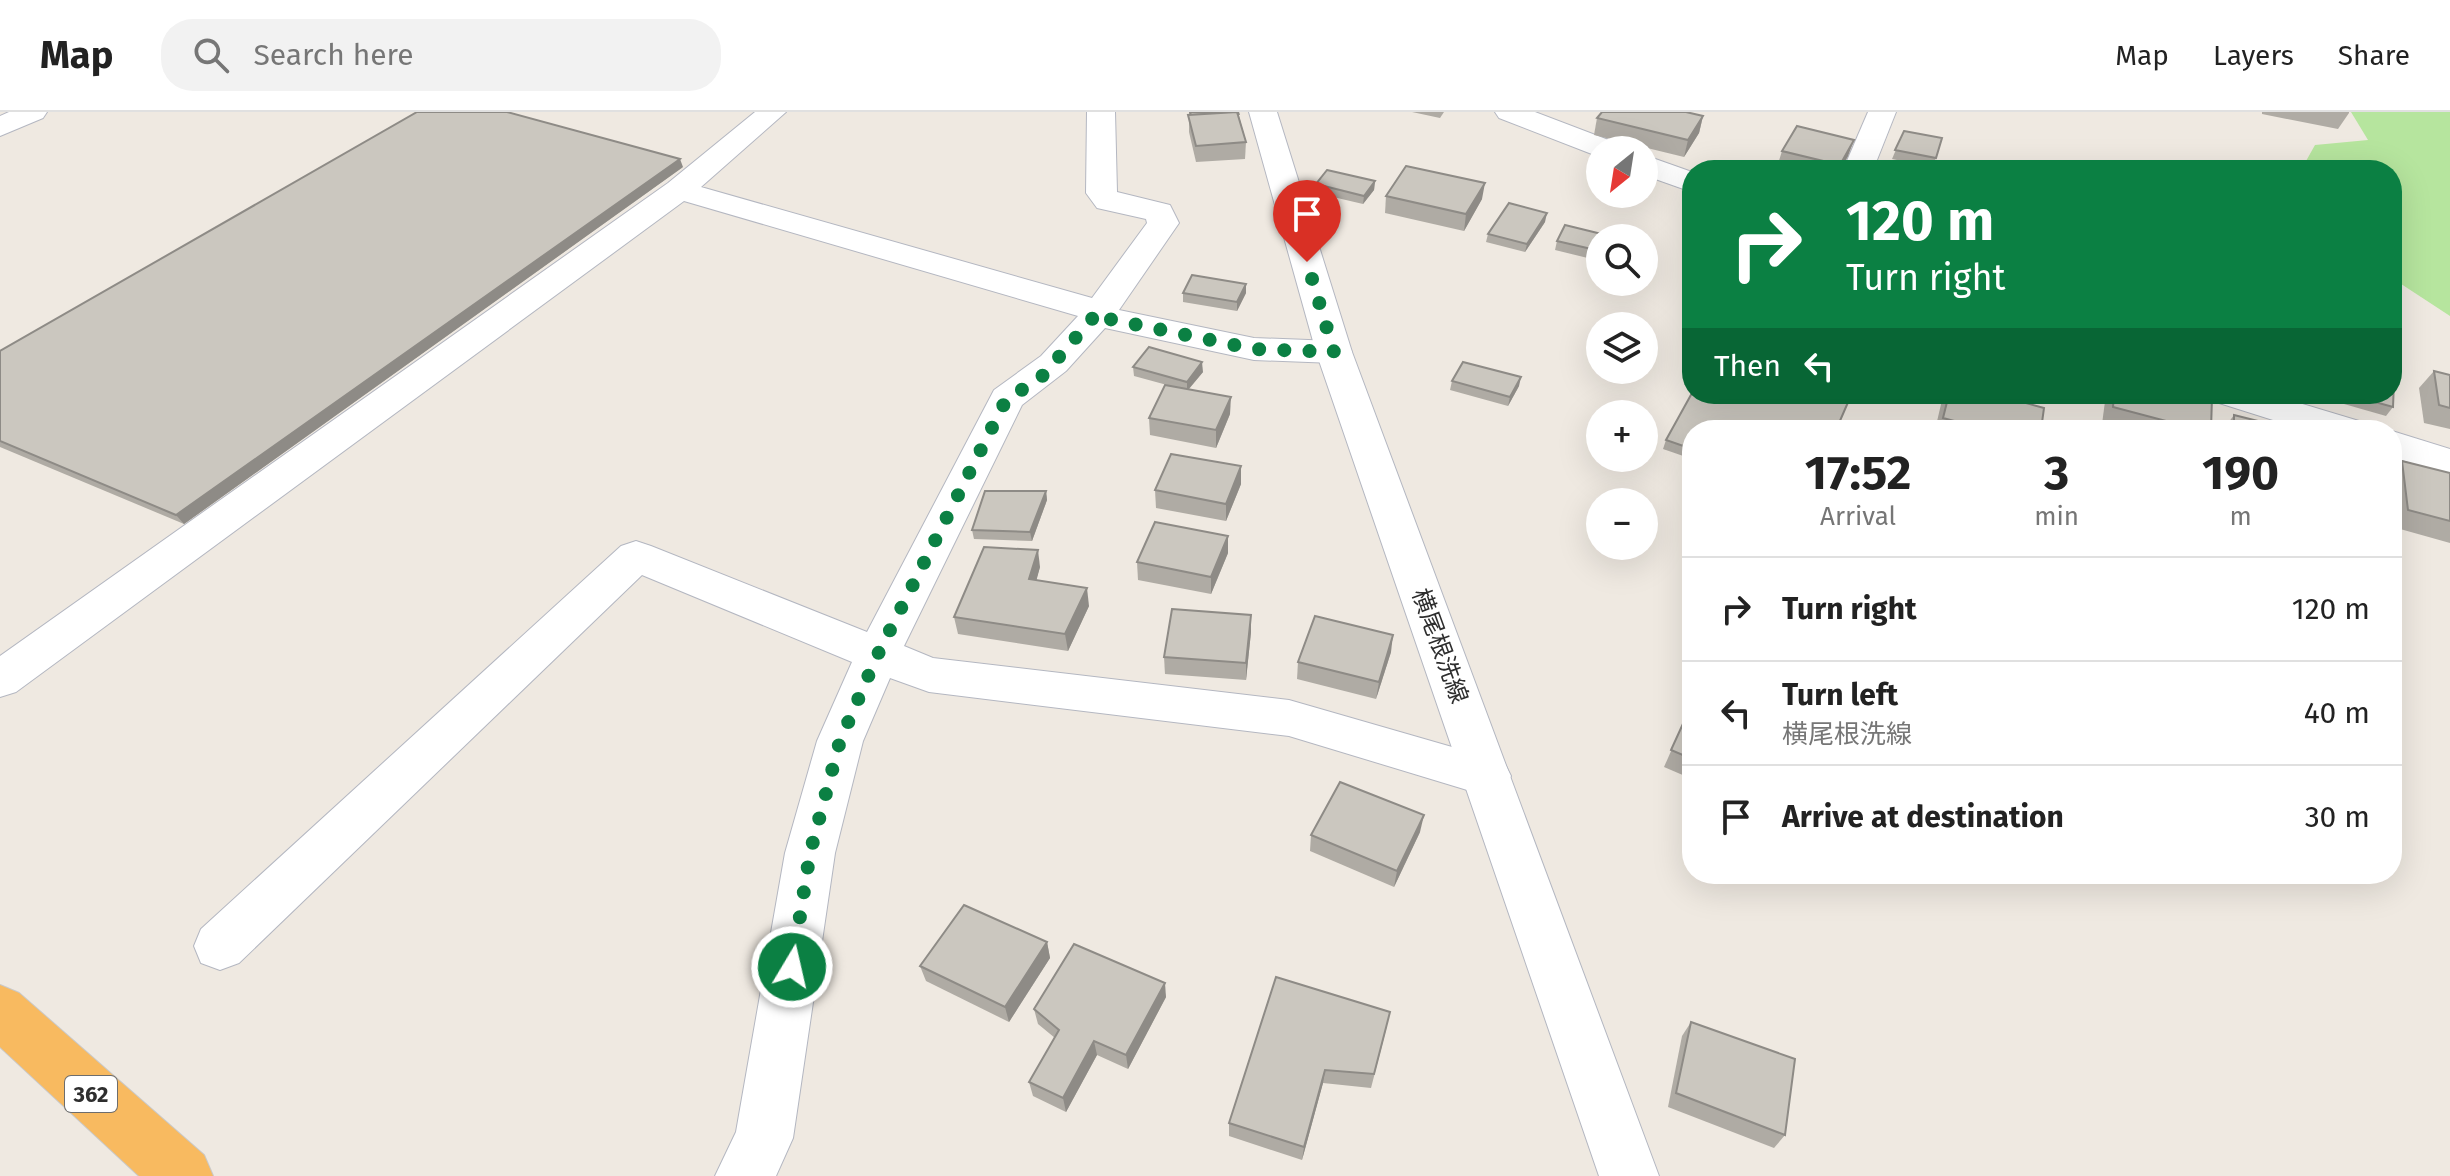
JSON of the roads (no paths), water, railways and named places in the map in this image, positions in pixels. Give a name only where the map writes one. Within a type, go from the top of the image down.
[{"type":"highway","name":"362","points":[[0,1011],[183,1176]]},
{"type":"street","points":[[0,127],[33,112]]},
{"type":"street","points":[[0,680],[679,190],[772,112]]},
{"type":"street","points":[[745,1176],[764,1138],[810,853],[840,741],[877,656],[1007,398],[1038,381],[1099,311],[1163,223],[1159,212],[1108,201],[1102,193],[1101,112]]},
{"type":"street","name":"横尾根洗線","points":[[1263,112],[1334,352],[1629,1176]]},
{"type":"street","points":[[1509,112],[1586,142]]},
{"type":"street","points":[[1862,160],[1882,112]]},
{"type":"street","points":[[1658,170],[1682,179]]},
{"type":"street","points":[[679,190],[1099,311],[1109,319],[1254,349],[1334,352]]},
{"type":"street","points":[[2262,404],[2314,420]]},
{"type":"street","points":[[2402,447],[2450,462]]},
{"type":"street","points":[[220,946],[636,556],[816,626],[877,656],[929,675],[1289,718],[1487,776]]}]
